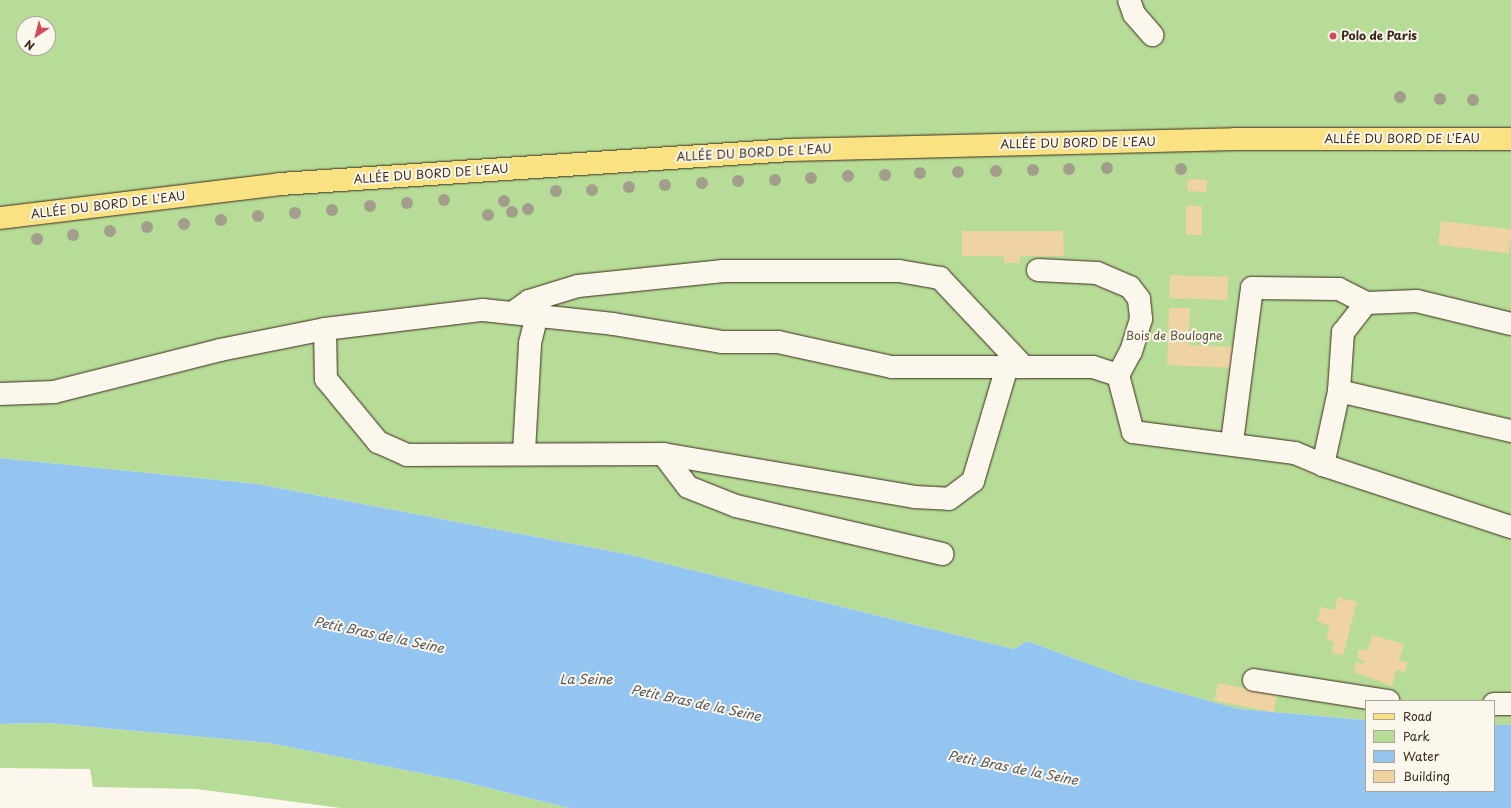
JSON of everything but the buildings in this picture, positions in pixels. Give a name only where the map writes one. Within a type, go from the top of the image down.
[{"type":"main road","name":"ALLÉE DU BORD DE L'EAU","points":[[0,218],[280,184],[790,150],[1235,139],[1511,139]]},
{"type":"street","points":[[1129,0],[1134,14],[1152,36]]},
{"type":"street","points":[[1038,270],[1097,273],[1130,287],[1139,299],[1141,319],[1131,351],[1118,375],[1133,432],[1232,442],[1295,453],[1323,465],[1511,527]]},
{"type":"street","points":[[514,312],[529,301],[578,286],[723,271],[899,271],[940,278],[1016,367]]},
{"type":"street","points":[[1232,442],[1252,288],[1339,289],[1366,303],[1417,301],[1511,324]]},
{"type":"street","points":[[1323,465],[1339,391],[1343,332],[1366,303]]},
{"type":"street","points":[[0,394],[54,392],[220,350],[325,329],[483,310],[537,314],[722,342],[778,342],[892,367],[1093,367],[1118,375]]},
{"type":"street","points":[[524,452],[530,343],[537,314]]},
{"type":"street","points":[[325,329],[326,379],[378,442],[407,455],[524,452],[663,454],[914,497],[949,498],[973,481],[1016,367]]},
{"type":"street","points":[[1339,391],[1511,431]]},
{"type":"street","points":[[663,454],[688,487],[736,506],[942,554]]},
{"type":"street","points":[[1254,680],[1382,700]]},
{"type":"street","points":[[1495,704],[1511,704]]},
{"type":"green space","name":"Bois de Boulogne","points":[[0,0],[1511,0],[1511,725],[1495,725],[1495,700],[1365,700],[1365,720],[1239,709],[1130,679],[1027,641],[1014,649],[631,555],[258,484],[0,458]]},
{"type":"green space","points":[[48,723],[269,743],[460,781],[569,808],[341,808],[196,789],[93,787],[90,769],[0,768],[0,724]]},
{"type":"water","name":"La Seine","points":[[0,458],[258,484],[631,555],[1014,649],[1027,641],[1130,679],[1239,709],[1365,720],[1365,792],[1495,792],[1495,725],[1511,725],[1511,808],[569,808],[460,781],[269,743],[48,723],[0,724]]},
{"type":"place","name":"Polo de Paris","points":[[1333,36]]},
{"type":"water label","name":"Petit Bras de la Seine","points":[[379,635]]},
{"type":"water label","name":"Petit Bras de la Seine","points":[[696,703]]},
{"type":"water label","name":"Petit Bras de la Seine","points":[[1013,768]]}]
